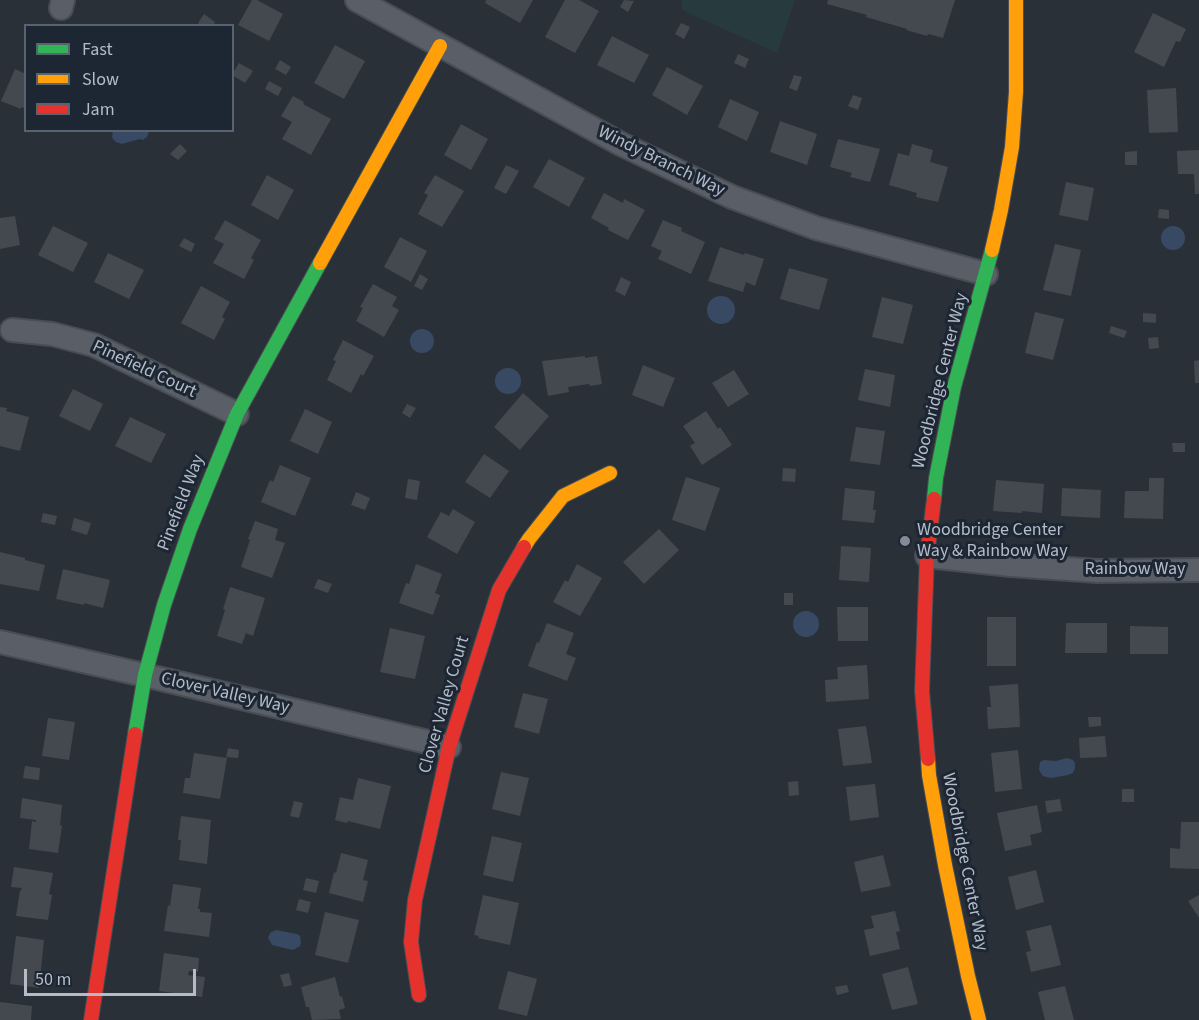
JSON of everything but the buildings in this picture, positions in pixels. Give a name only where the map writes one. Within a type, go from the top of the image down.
[{"type":"street","name":"Windy Branch Way","points":[[357,0],[621,144],[732,196],[816,228],[986,274]]},
{"type":"street","name":"Woodbridge Center Way","points":[[979,1020],[945,865],[929,775],[922,691],[927,556],[935,482],[952,399],[1001,210],[1012,147],[1016,92],[1016,0]]},
{"type":"street","name":"Pinefield Way","points":[[91,1020],[145,675],[164,605],[190,529],[237,414],[440,46]]},
{"type":"street","name":"Pinefield Court","points":[[12,330],[52,334],[94,345],[237,414]]},
{"type":"street","name":"Clover Valley Court","points":[[419,995],[411,942],[415,900],[449,747],[499,590],[529,539],[563,496],[609,473]]},
{"type":"street","name":"Rainbow Way","points":[[927,556],[1097,571],[1199,570]]},
{"type":"street","name":"Clover Valley Way","points":[[0,642],[449,747]]},
{"type":"green space","points":[[682,0],[795,0],[777,53],[682,10]]},
{"type":"water","points":[[113,132],[149,132],[143,140],[122,144],[116,142],[112,137]]},
{"type":"water","points":[[1173,226],[1182,229],[1185,238],[1182,247],[1173,250],[1164,247],[1161,238],[1164,229]]},
{"type":"water","points":[[721,296],[731,300],[735,310],[731,320],[721,324],[711,320],[707,310],[711,300]]},
{"type":"water","points":[[422,329],[431,332],[434,341],[431,350],[422,353],[413,350],[410,341],[413,332]]},
{"type":"water","points":[[508,368],[517,372],[521,381],[517,390],[508,394],[499,390],[495,381],[499,372]]},
{"type":"water","points":[[806,611],[815,615],[819,624],[815,633],[806,637],[797,633],[793,624],[797,615]]},
{"type":"water","points":[[1067,758],[1075,763],[1073,773],[1051,778],[1043,776],[1039,770],[1040,762],[1044,760],[1056,761]]},
{"type":"water","points":[[276,930],[300,936],[300,946],[293,950],[272,945],[268,938],[270,933]]},
{"type":"traffic: fast","points":[[934,499],[954,387],[992,250]]},
{"type":"traffic: fast","points":[[135,734],[145,675],[164,605],[190,529],[237,414],[320,263]]},
{"type":"traffic: slow","points":[[992,250],[1012,147],[1016,92],[1016,0]]},
{"type":"traffic: slow","points":[[320,263],[440,46]]},
{"type":"traffic: slow","points":[[524,547],[563,496],[610,473]]},
{"type":"traffic: slow","points":[[928,759],[945,865],[979,1020]]},
{"type":"traffic: jam","points":[[928,759],[922,691],[927,556],[934,499]]},
{"type":"traffic: jam","points":[[419,995],[411,942],[415,900],[449,747],[499,590],[524,547]]},
{"type":"traffic: jam","points":[[91,1020],[135,734]]},
{"type":"place","name":"Woodbridge Center Way & Rainbow Way","points":[[905,541]]}]
